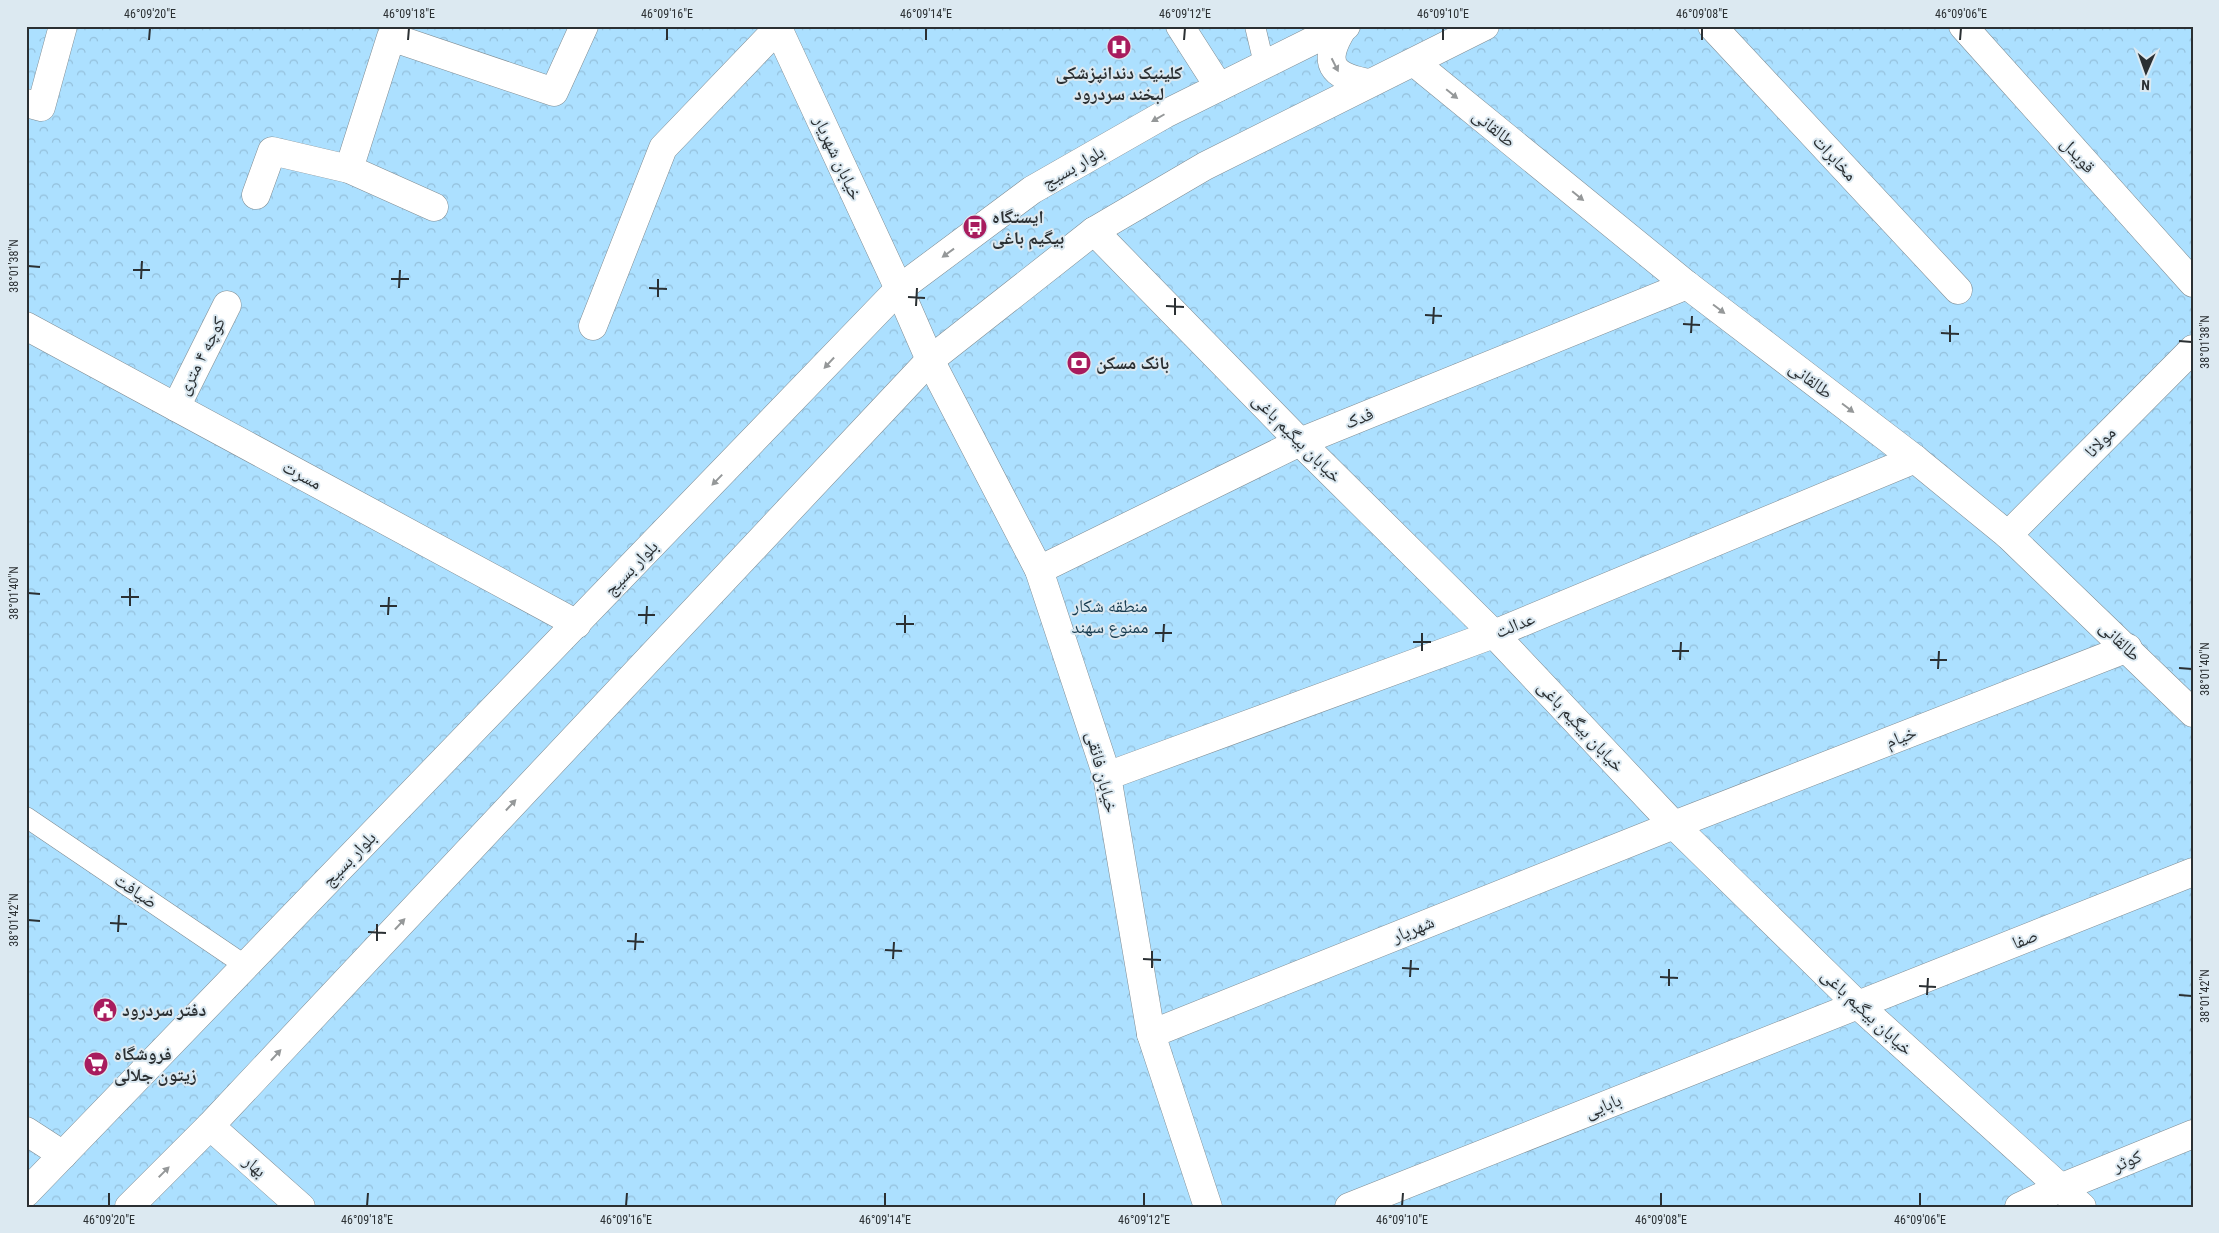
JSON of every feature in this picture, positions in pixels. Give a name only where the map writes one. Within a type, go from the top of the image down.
[{"type":"street","points":[[26,103],[41,107],[63,26]]},
{"type":"street","points":[[349,169],[391,37],[554,92],[584,26]]},
{"type":"street","points":[[1180,26],[1219,87]]},
{"type":"street","points":[[130,1207],[210,1126],[930,360],[1094,232],[1205,166],[1369,83],[1415,63],[1450,37],[1485,26]]},
{"type":"street","name":"مخابرات","points":[[1712,26],[1958,290]]},
{"type":"street","name":"قویدل","points":[[1963,26],[2193,283]]},
{"type":"street","points":[[593,326],[663,148],[778,27]]},
{"type":"street","name":"خیابان شهریار","points":[[778,27],[930,360]]},
{"type":"street","points":[[1345,27],[1333,43],[1331,52],[1334,66],[1341,75],[1351,80],[1369,83]]},
{"type":"street","name":"بلوار بسیج","points":[[26,1193],[899,289],[1032,190],[1165,114],[1264,64],[1345,27]]},
{"type":"street","name":"طالقانی","points":[[1415,63],[1687,284],[1915,459],[2008,535],[2128,648],[2193,714]]},
{"type":"street","points":[[256,195],[272,151],[349,169],[434,207]]},
{"type":"street","name":"خیابان بیگیم باغی","points":[[1094,232],[1300,442],[1494,634],[1674,824],[1858,1005],[2082,1207]]},
{"type":"street","name":"فدک","points":[[1039,570],[1300,442],[1687,284]]},
{"type":"street","name":"کوچه ۴ متری","points":[[176,407],[227,305]]},
{"type":"street","name":"مسرت","points":[[26,326],[577,624]]},
{"type":"street","name":"مولانا","points":[[2008,535],[2193,349]]},
{"type":"street","name":"خیابان فائقی","points":[[930,360],[1039,570],[1108,776],[1151,1034],[1208,1207]]},
{"type":"street","name":"عدالت","points":[[1108,776],[1494,634],[1915,459]]},
{"type":"street","name":"خیام","points":[[1674,824],[2128,648]]},
{"type":"street","name":"شهریار","points":[[1151,1034],[1674,824]]},
{"type":"street","name":"صفا","points":[[1858,1005],[2193,872]]},
{"type":"street","name":"بابایی","points":[[1348,1207],[1858,1005]]},
{"type":"street","name":"بهار","points":[[210,1126],[301,1207]]},
{"type":"street","points":[[26,1131],[63,1155]]},
{"type":"street","name":"کوثر","points":[[2019,1207],[2060,1188],[2193,1134]]},
{"type":"lane","points":[[1255,26],[1264,64]]},
{"type":"lane","name":"ضیافت","points":[[26,817],[246,966]]},
{"type":"green space","name":"منطقه شکار ممنوع سهند","points":[[26,26],[2193,26],[2193,1207],[26,1207]]},
{"type":"green space","points":[[26,26],[63,26],[26,47]]},
{"type":"place","name":"کلینیک دندانپزشکی لبخند سردرود","points":[[1119,47]]},
{"type":"place","name":"ایستگاه بیگیم باغی","points":[[975,227]]},
{"type":"place","name":"بانک مسکن","points":[[1079,363]]},
{"type":"place","name":"دفتر سردرود","points":[[105,1010]]},
{"type":"place","name":"فروشگاه زیتون جلالی","points":[[96,1064]]}]
